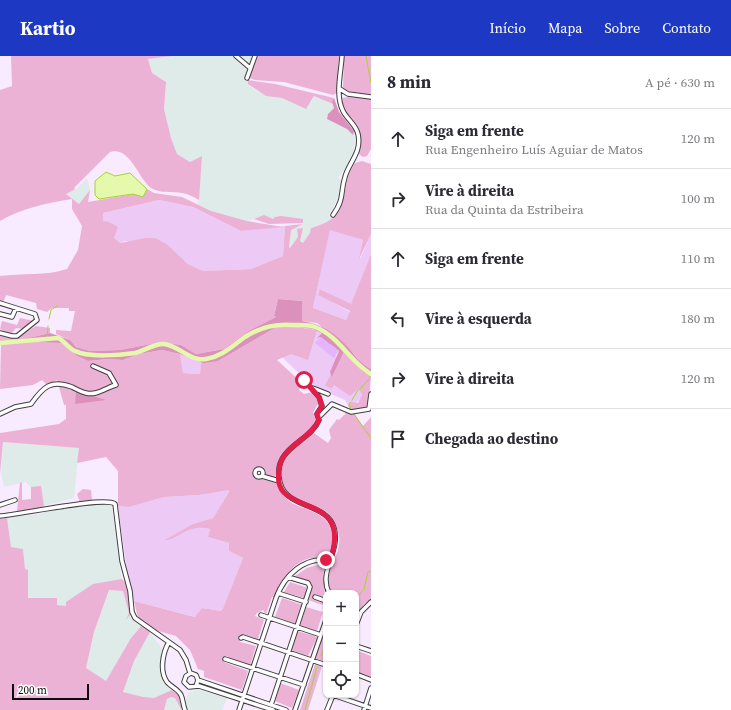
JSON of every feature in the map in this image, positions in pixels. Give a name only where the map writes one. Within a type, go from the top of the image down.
[{"type":"street","points":[[236,56],[250,68]]},
{"type":"street","points":[[247,78],[255,56]]},
{"type":"street","points":[[333,215],[343,196],[345,176],[354,160],[358,148],[358,134],[344,113],[339,97],[342,56]]},
{"type":"street","points":[[340,89],[348,94],[371,97]]},
{"type":"street","points":[[339,97],[348,94]]},
{"type":"street","points":[[0,303],[36,314],[37,322],[17,336],[0,333]]},
{"type":"street","points":[[0,314],[12,317],[16,308]]},
{"type":"street","points":[[0,414],[15,406],[31,404],[40,392],[51,384],[59,382],[92,394],[116,385],[109,373],[93,366]]},
{"type":"street","points":[[304,380],[313,388],[322,402],[322,406],[317,412],[319,417]]},
{"type":"street","points":[[313,388],[328,394]]},
{"type":"street","points":[[328,590],[325,578],[336,536],[330,520],[319,511],[292,500],[284,492],[279,481],[278,472],[281,460],[318,422],[319,417],[332,404],[351,412],[363,410],[370,408],[371,394]]},
{"type":"street","points":[[262,476],[279,481]]},
{"type":"street","points":[[0,505],[15,500]]},
{"type":"street","points":[[0,516],[34,512],[49,507],[113,502],[115,504],[122,561],[130,591],[132,614],[135,618],[169,642],[184,655],[190,673]]},
{"type":"street","points":[[239,710],[278,593],[288,576],[307,563],[320,560],[330,561]]},
{"type":"street","points":[[271,705],[310,588],[310,584],[288,576]]},
{"type":"street","points":[[278,593],[306,602]]},
{"type":"street","points":[[315,597],[323,599]]},
{"type":"street","points":[[359,617],[371,602]]},
{"type":"street","points":[[261,615],[321,635]]},
{"type":"street","points":[[295,710],[314,661],[324,626]]},
{"type":"street","points":[[241,638],[243,637],[323,663]]},
{"type":"street","points":[[169,642],[164,658],[164,676],[167,682],[180,693],[185,710]]},
{"type":"street","points":[[359,647],[371,651]]},
{"type":"street","points":[[225,659],[304,685]]},
{"type":"street","points":[[190,673],[195,674],[198,680],[273,710]]},
{"type":"street","points":[[190,673],[185,677],[184,683],[189,688],[196,686],[286,710]]},
{"type":"street","points":[[359,675],[371,680]]},
{"type":"street","points":[[196,686],[198,680]]},
{"type":"street","points":[[364,708],[371,688]]},
{"type":"street","points":[[327,710],[332,698]]},
{"type":"street","points":[[340,698],[364,708],[371,708]]},
{"type":"shaded area","points":[[11,56],[172,56],[148,59],[152,73],[166,82],[164,109],[171,138],[177,154],[190,162],[202,156],[199,200],[184,193],[162,192],[151,188],[128,158],[117,151],[110,152],[75,187],[74,190],[66,194],[79,204],[90,190],[88,202],[133,194],[143,197],[147,189],[154,193],[182,197],[211,211],[247,221],[283,227],[241,231],[193,207],[159,200],[103,213],[103,221],[109,222],[118,227],[114,238],[120,243],[145,238],[155,238],[168,245],[188,264],[203,271],[251,269],[283,256],[285,226],[303,224],[291,230],[289,247],[290,248],[298,237],[297,229],[303,228],[300,241],[303,243],[310,233],[311,228],[325,223],[334,217],[340,210],[346,183],[355,163],[362,161],[371,164],[371,234],[359,259],[363,240],[330,230],[313,308],[346,320],[350,311],[318,295],[320,289],[351,304],[371,254],[371,369],[363,365],[348,347],[317,323],[302,321],[302,301],[278,299],[274,316],[276,317],[250,330],[224,349],[196,354],[181,345],[161,342],[120,350],[90,351],[76,347],[70,340],[56,334],[56,330],[71,331],[75,311],[69,311],[69,308],[52,308],[47,312],[37,309],[36,303],[6,295],[3,303],[0,302],[0,276],[42,274],[67,269],[78,250],[82,226],[72,209],[72,199],[26,209],[0,221],[0,90],[12,86]]},
{"type":"shaded area","points":[[172,56],[258,56],[248,80],[254,89],[267,96],[282,98],[306,109],[315,96],[333,104],[334,108],[328,114],[327,119],[347,129],[353,134],[355,132],[354,155],[338,178],[342,181],[341,191],[329,216],[332,219],[320,226],[311,228],[311,233],[303,244],[300,241],[303,229],[297,229],[298,237],[290,248],[289,247],[291,229],[303,225],[303,221],[254,219],[247,221],[211,211],[198,204],[202,157],[190,162],[177,154],[171,138],[164,109],[166,82],[152,73],[148,59]]},
{"type":"shaded area","points":[[258,56],[339,56],[337,93],[333,95],[284,82],[255,80],[250,78]]},
{"type":"shaded area","points":[[344,56],[371,56],[371,95],[348,91],[343,88]]},
{"type":"shaded area","points":[[248,80],[275,84],[334,98],[333,104],[314,96],[306,109],[282,98],[266,96],[248,84]]},
{"type":"shaded area","points":[[352,96],[371,99],[371,149],[367,156],[363,157],[359,154],[359,132],[355,123],[345,111],[342,103],[343,98]]},
{"type":"shaded area","points":[[334,98],[339,112],[354,131],[353,135],[347,129],[327,119],[328,114],[334,108],[332,102]]},
{"type":"shaded area","points":[[106,172],[115,176],[130,173],[147,189],[143,197],[133,194],[99,199],[95,195],[95,181]]},
{"type":"shaded area","points":[[87,178],[90,190],[79,204],[66,194],[76,189]]},
{"type":"shaded area","points":[[159,200],[193,207],[241,231],[285,226],[283,256],[251,269],[203,271],[188,264],[168,245],[125,241],[120,243],[116,241],[103,221],[103,213]]},
{"type":"shaded area","points":[[264,215],[273,219],[281,216],[303,219],[303,223],[269,224],[254,219]]},
{"type":"shaded area","points":[[330,229],[363,240],[360,259],[371,234],[371,254],[351,305],[321,289],[318,294],[350,312],[346,320],[313,308]]},
{"type":"shaded area","points":[[278,299],[302,301],[302,321],[316,324],[339,338],[361,363],[371,369],[371,376],[364,373],[344,352],[332,377],[330,372],[339,351],[320,337],[317,338],[322,333],[313,329],[280,325],[218,361],[204,363],[180,354],[162,350],[139,354],[123,360],[108,359],[88,361],[77,356],[62,343],[27,342],[0,345],[0,342],[50,333],[70,340],[76,347],[90,351],[120,350],[161,342],[181,345],[196,354],[224,349],[250,330],[276,317],[274,316]]},
{"type":"shaded area","points":[[20,318],[34,321],[24,329],[16,328],[12,333],[8,333],[0,329],[2,321],[17,325]]},
{"type":"shaded area","points":[[280,325],[317,330],[308,360],[291,354],[277,360],[302,383],[299,390],[304,394],[314,392],[321,405],[317,405],[313,413],[317,417],[317,421],[282,457],[276,475],[274,477],[266,476],[263,469],[257,467],[253,470],[253,474],[258,478],[277,483],[289,501],[295,505],[316,513],[323,518],[331,528],[332,540],[328,558],[312,558],[299,563],[289,572],[280,584],[274,597],[272,597],[266,614],[263,610],[257,613],[255,616],[264,620],[258,639],[244,635],[240,635],[238,638],[240,642],[256,646],[250,666],[230,659],[227,656],[223,658],[224,662],[248,671],[242,690],[204,677],[204,671],[198,669],[190,650],[176,636],[151,629],[138,618],[134,601],[195,617],[202,608],[221,611],[243,558],[229,551],[229,543],[208,537],[210,529],[195,528],[169,540],[165,540],[193,524],[213,518],[229,492],[228,490],[199,495],[164,497],[129,507],[118,506],[118,471],[106,457],[77,463],[79,448],[3,442],[0,474],[0,433],[59,424],[66,419],[66,405],[64,405],[57,380],[47,385],[42,380],[33,385],[0,389],[1,345],[27,342],[62,343],[77,356],[88,361],[108,359],[123,360],[139,354],[162,350],[180,354],[183,373],[200,374],[201,362],[218,361]]},
{"type":"shaded area","points":[[36,326],[50,328],[50,333],[0,342],[0,334],[15,336],[23,334]]},
{"type":"shaded area","points":[[317,330],[322,333],[363,397],[350,408],[345,400],[324,391],[305,379],[283,358],[284,354]]},
{"type":"shaded area","points":[[344,352],[364,373],[371,376],[368,408],[351,411],[348,406],[352,402],[358,403],[362,395],[358,389],[350,396],[334,385],[331,389],[325,385],[331,374],[333,376]]},
{"type":"shaded area","points":[[180,354],[201,362],[200,374],[183,373]]},
{"type":"shaded area","points":[[76,391],[83,394],[106,400],[75,404]]},
{"type":"shaded area","points":[[348,411],[354,413],[363,426],[371,417],[371,599],[364,604],[359,612],[359,590],[331,590],[329,585],[330,571],[339,543],[339,535],[334,522],[330,515],[325,511],[297,499],[285,490],[281,475],[286,457],[311,431],[328,443],[331,438],[329,430],[337,419],[339,420]]},
{"type":"shaded area","points":[[3,442],[79,448],[74,498],[43,506],[40,487],[30,487],[26,482],[4,487],[1,474]]},
{"type":"shaded area","points":[[22,482],[22,500],[31,499],[31,487],[41,486],[44,506],[29,511],[17,511],[20,483]]},
{"type":"shaded area","points":[[83,489],[91,490],[92,500],[80,503],[77,494]]},
{"type":"shaded area","points":[[223,489],[228,490],[229,492],[213,518],[193,524],[166,541],[191,528],[202,527],[210,529],[208,537],[229,543],[229,551],[243,558],[221,611],[202,608],[196,617],[134,601],[127,571],[118,506],[129,507],[164,497],[199,495]]},
{"type":"shaded area","points":[[111,503],[122,581],[66,606],[57,605],[57,598],[28,598],[28,570],[25,569],[23,549],[11,547],[7,517],[40,514],[58,508],[84,507]]},
{"type":"shaded area","points":[[7,518],[11,547],[23,549],[25,569],[28,570],[28,598],[57,598],[57,605],[66,606],[66,602],[93,584],[122,579],[125,582],[130,601],[130,615],[126,620],[129,613],[123,591],[109,590],[94,632],[86,668],[106,681],[131,638],[142,625],[150,632],[134,661],[123,692],[154,698],[172,690],[180,698],[182,706],[181,709],[175,698],[171,697],[167,699],[164,710],[0,710],[0,519]]},
{"type":"shaded area","points":[[317,565],[325,565],[323,576],[324,590],[323,590],[323,605],[308,600],[312,584],[295,576],[307,568]]},
{"type":"shaded area","points":[[290,582],[308,588],[304,598],[284,592]]},
{"type":"shaded area","points":[[109,590],[123,591],[129,612],[134,620],[142,625],[131,638],[106,682],[86,668],[94,632]]},
{"type":"shaded area","points":[[282,598],[303,605],[296,624],[275,617]]},
{"type":"shaded area","points":[[306,607],[323,612],[317,631],[300,626]]},
{"type":"shaded area","points":[[149,631],[163,650],[161,680],[166,686],[176,691],[182,710],[161,710],[148,702],[126,694],[123,689],[133,661]]},
{"type":"shaded area","points":[[297,631],[315,636],[317,638],[308,656],[291,650]]},
{"type":"shaded area","points":[[323,635],[323,661],[315,658]]},
{"type":"shaded area","points":[[359,651],[371,656],[371,677],[359,673]]},
{"type":"shaded area","points":[[315,664],[322,666],[308,710],[300,710]]},
{"type":"shaded area","points":[[280,683],[299,690],[292,708],[275,701]]},
{"type":"shaded area","points":[[198,689],[227,698],[222,710],[187,710],[185,703],[188,693]]},
{"type":"sand","points":[[321,337],[339,351],[334,358],[315,343]]},
{"type":"waterway","points":[[366,56],[371,83]]},
{"type":"waterway","points":[[49,319],[51,310],[57,306]]},
{"type":"waterway","points":[[0,343],[58,338],[73,350],[88,355],[122,355],[135,353],[164,344],[170,345],[195,358],[206,359],[217,356],[245,337],[261,329],[279,325],[306,325],[315,327],[331,336],[357,363],[371,374]]},
{"type":"waterway","points":[[47,338],[48,326]]},
{"type":"waterway","points":[[369,373],[370,377]]},
{"type":"waterway","points":[[360,389],[369,379]]},
{"type":"waterway","points":[[352,400],[358,390]]},
{"type":"waterway","points":[[351,402],[349,404],[351,410]]},
{"type":"waterway","points":[[353,413],[371,438]]},
{"type":"waterway","points":[[359,595],[364,589],[368,572],[371,571]]},
{"type":"waterway","points":[[321,656],[323,651]]},
{"type":"waterway","points":[[305,710],[317,667]]},
{"type":"route","points":[[304,380],[313,388],[322,402],[322,406],[317,412],[319,420],[281,460],[278,472],[279,481],[284,492],[289,498],[319,511],[330,520],[334,527],[336,536],[330,561],[326,560]]}]
